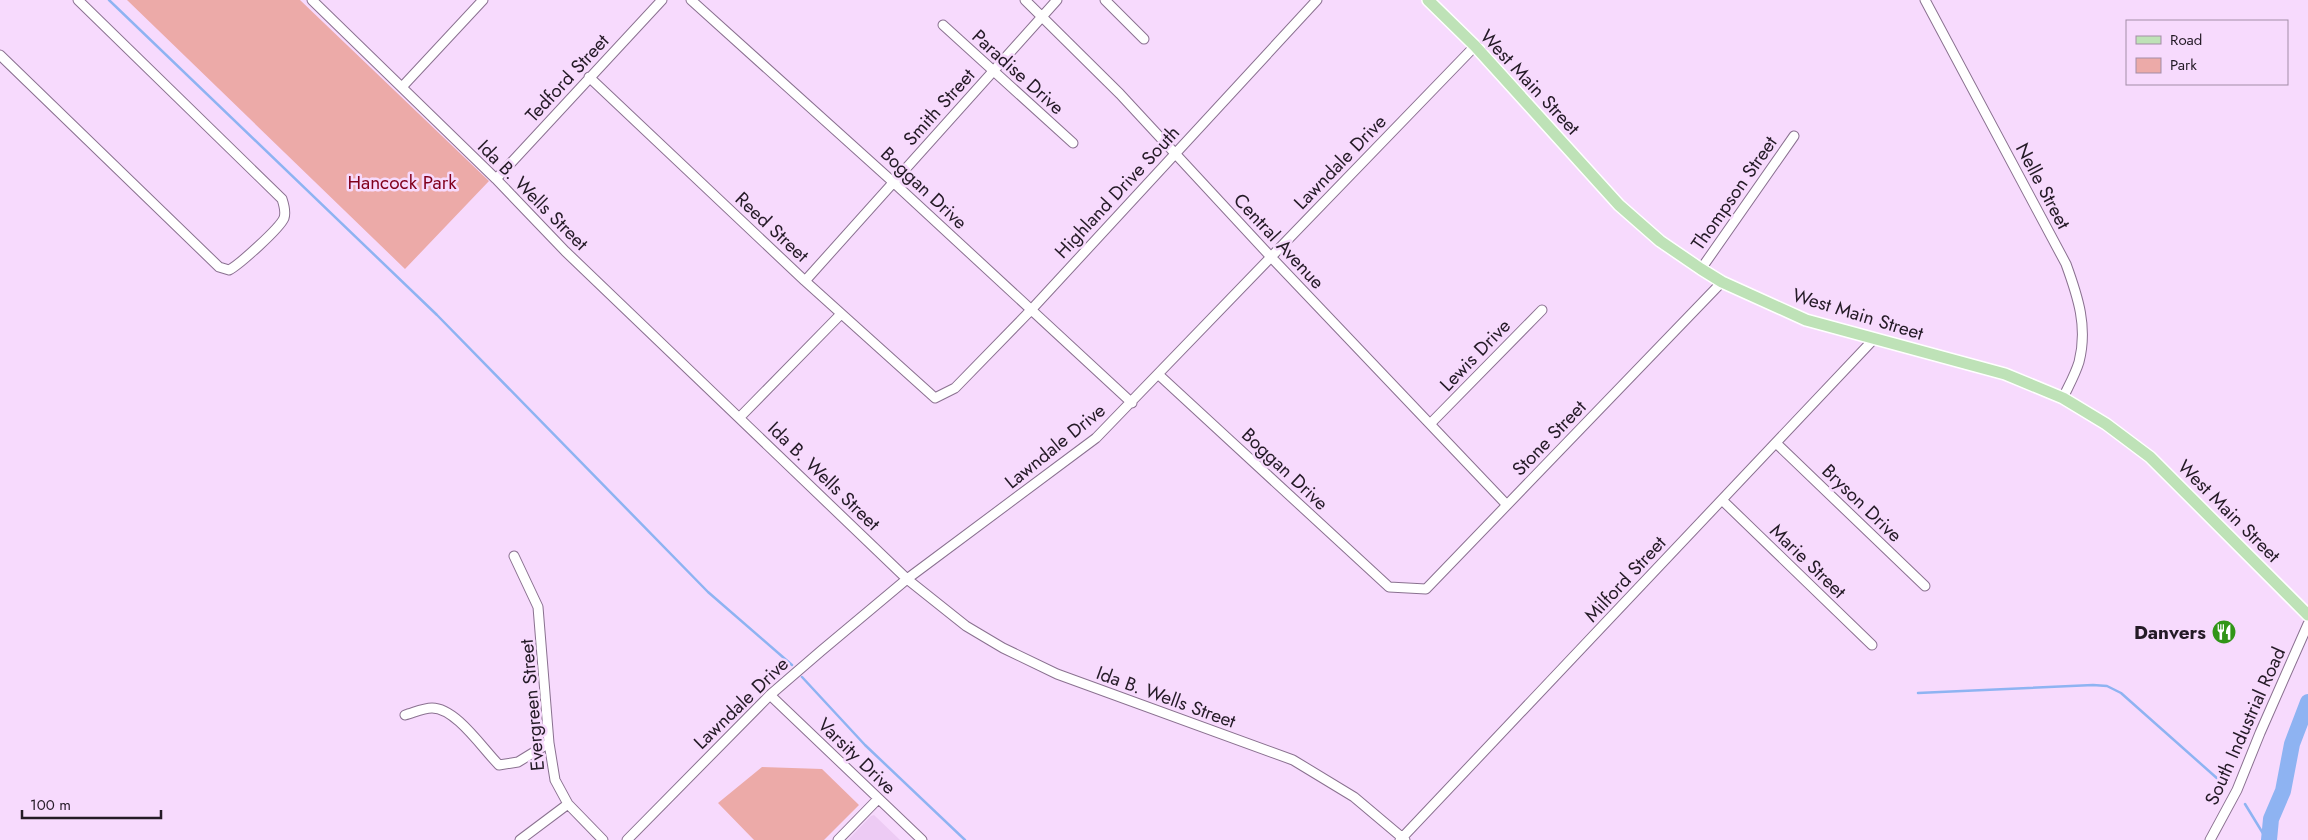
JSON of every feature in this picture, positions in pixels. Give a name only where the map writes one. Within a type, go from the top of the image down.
[{"type":"main road","name":"West Main Street","points":[[1428,0],[1475,46],[1619,204],[1660,241],[1701,270],[1722,282],[1806,320],[1873,340],[2005,374],[2063,398],[2106,424],[2150,457],[2308,615]]},
{"type":"street","points":[[0,55],[219,267],[229,270],[239,265],[283,219],[285,207],[282,198],[78,0]]},
{"type":"street","name":"Ida B. Wells Street","points":[[312,0],[496,179],[564,251],[740,417],[907,579],[966,626],[1003,648],[1057,674],[1293,760],[1354,797],[1403,839]]},
{"type":"street","points":[[402,86],[483,0]]},
{"type":"street","name":"Tedford Street","points":[[496,179],[662,0]]},
{"type":"street","name":"Boggan Drive","points":[[691,0],[893,182],[1132,403]]},
{"type":"street","name":"Central Avenue","points":[[1025,0],[1120,94],[1271,257],[1507,505]]},
{"type":"street","name":"Smith Street","points":[[805,281],[1057,0]]},
{"type":"street","points":[[1105,0],[1144,39]]},
{"type":"street","name":"Highland Drive South","points":[[935,398],[955,388],[1031,310],[1317,0]]},
{"type":"street","name":"Nelle Street","points":[[1925,0],[2066,264],[2079,300],[2084,326],[2079,362],[2063,398]]},
{"type":"street","name":"Paradise Drive","points":[[943,25],[1073,143]]},
{"type":"street","name":"Lawndale Drive","points":[[627,840],[770,695],[907,579],[1096,438],[1132,403],[1475,46]]},
{"type":"street","name":"Reed Street","points":[[589,77],[805,281],[935,398]]},
{"type":"street","name":"Thompson Street","points":[[1701,270],[1794,136]]},
{"type":"street","name":"Stone Street","points":[[1389,587],[1426,589],[1722,282]]},
{"type":"street","name":"Lewis Drive","points":[[1431,423],[1542,310]]},
{"type":"street","points":[[740,417],[841,314]]},
{"type":"street","name":"Milford Street","points":[[1403,839],[1873,340]]},
{"type":"street","name":"Boggan Drive","points":[[1159,375],[1389,587]]},
{"type":"street","name":"Bryson Drive","points":[[1776,443],[1925,586]]},
{"type":"street","name":"Marie Street","points":[[1722,500],[1872,645]]},
{"type":"street","name":"Evergreen Street","points":[[514,556],[538,607],[549,742],[555,780],[568,804],[603,840]]},
{"type":"street","name":"South Industrial Road","points":[[2210,840],[2237,790],[2308,624]]},
{"type":"street","name":"Varsity Drive","points":[[770,695],[922,840]]},
{"type":"street","points":[[405,715],[431,708],[443,710],[457,718],[499,765],[518,762],[549,742]]},
{"type":"street","points":[[838,840],[878,799]]},
{"type":"street","points":[[520,840],[568,804]]},
{"type":"shaded area","points":[[874,815],[900,840],[848,840],[871,816]]},
{"type":"green space","name":"Hancock Park","points":[[127,0],[300,0],[489,181],[405,269]]},
{"type":"green space","points":[[762,767],[822,769],[859,805],[824,840],[754,840],[718,803]]},
{"type":"waterway","points":[[109,0],[437,315],[708,592],[792,665]]},
{"type":"waterway","points":[[802,677],[865,745],[965,840]]},
{"type":"waterway","points":[[1918,693],[2093,685],[2107,686],[2121,693],[2219,780]]},
{"type":"waterway","points":[[2269,840],[2271,819],[2283,791],[2292,744],[2308,702]]},
{"type":"waterway","points":[[2245,804],[2267,840]]},
{"type":"place","name":"Danvers","points":[[2224,632]]}]
